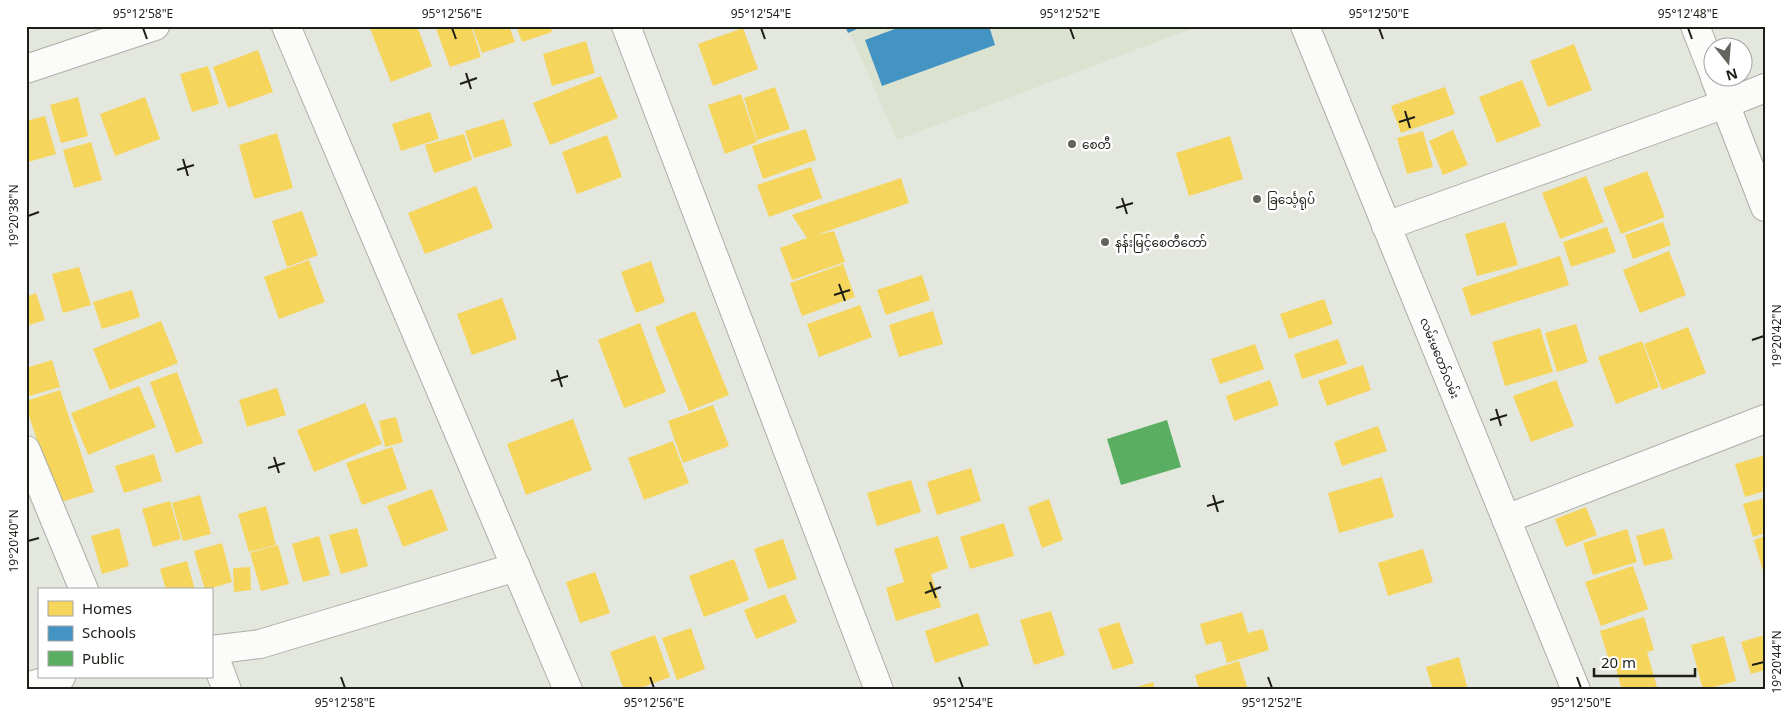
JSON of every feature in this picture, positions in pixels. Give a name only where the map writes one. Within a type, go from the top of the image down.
[{"type":"street","points":[[26,69],[155,26]]},
{"type":"street","points":[[286,26],[568,690]]},
{"type":"street","points":[[626,26],[879,690]]},
{"type":"street","name":"လမ်းမတော်လမ်း","points":[[1305,26],[1576,690]]},
{"type":"street","points":[[1695,26],[1704,50]]},
{"type":"street","points":[[1719,88],[1765,207]]},
{"type":"street","points":[[1386,226],[1765,88]]},
{"type":"street","points":[[1506,519],[1765,419]]},
{"type":"street","points":[[26,450],[83,588]]},
{"type":"street","points":[[212,650],[260,644],[516,568]]},
{"type":"street","points":[[212,652],[227,690]]},
{"type":"street","points":[[26,687],[58,678]]},
{"type":"shaded area","points":[[847,26],[1199,26],[897,140]]},
{"type":"building: Homes","points":[[369,26],[417,26],[432,66],[391,82]]},
{"type":"building: Homes","points":[[435,26],[471,26],[481,57],[450,67]]},
{"type":"building: Homes","points":[[472,26],[509,26],[515,42],[482,53]]},
{"type":"building: Homes","points":[[516,26],[550,26],[552,32],[522,42]]},
{"type":"building: Homes","points":[[743,28],[758,69],[713,86],[698,44]]},
{"type":"building: Homes","points":[[586,41],[595,73],[552,86],[543,54]]},
{"type":"building: Homes","points":[[1574,44],[1592,90],[1548,107],[1530,61]]},
{"type":"building: Homes","points":[[258,50],[273,92],[228,108],[213,67]]},
{"type":"building: Homes","points":[[208,66],[219,104],[192,112],[180,74]]},
{"type":"building: Homes","points":[[601,76],[618,118],[550,145],[533,103]]},
{"type":"building: Homes","points":[[1522,80],[1541,126],[1497,143],[1479,97]]},
{"type":"building: Homes","points":[[775,87],[790,129],[757,140],[744,98]]},
{"type":"building: Homes","points":[[1445,87],[1455,114],[1401,133],[1391,106]]},
{"type":"building: Homes","points":[[741,94],[757,142],[725,154],[708,105]]},
{"type":"building: Homes","points":[[78,97],[88,136],[61,143],[50,105]]},
{"type":"building: Homes","points":[[145,97],[160,139],[115,156],[100,114]]},
{"type":"building: Homes","points":[[430,112],[439,139],[401,151],[392,124]]},
{"type":"building: Homes","points":[[45,116],[56,154],[28,162],[26,154],[26,121]]},
{"type":"building: Homes","points":[[504,119],[512,146],[474,158],[465,131]]},
{"type":"building: Homes","points":[[806,129],[816,160],[763,179],[752,146]]},
{"type":"building: Homes","points":[[1453,130],[1468,165],[1443,175],[1429,141]]},
{"type":"building: Homes","points":[[1423,131],[1433,167],[1407,174],[1397,138]]},
{"type":"building: Homes","points":[[277,133],[293,188],[254,199],[239,145]]},
{"type":"building: Homes","points":[[464,134],[472,160],[434,173],[425,145]]},
{"type":"building: Homes","points":[[607,135],[622,177],[577,194],[562,152]]},
{"type":"building: Homes","points":[[1230,136],[1243,179],[1189,196],[1176,153]]},
{"type":"building: Homes","points":[[91,142],[102,180],[74,188],[63,150]]},
{"type":"building: Homes","points":[[811,167],[822,198],[769,217],[757,185]]},
{"type":"building: Homes","points":[[1647,171],[1665,217],[1621,234],[1603,188]]},
{"type":"building: Homes","points":[[1586,176],[1604,222],[1560,239],[1542,193]]},
{"type":"building: Homes","points":[[901,178],[909,203],[816,235],[834,231],[845,262],[792,280],[780,248],[807,238],[792,215]]},
{"type":"building: Homes","points":[[476,186],[493,228],[425,254],[408,213]]},
{"type":"building: Homes","points":[[302,211],[318,255],[287,267],[272,221]]},
{"type":"building: Homes","points":[[1505,222],[1518,265],[1477,276],[1465,234]]},
{"type":"building: Homes","points":[[1663,222],[1671,245],[1633,259],[1625,235]]},
{"type":"building: Homes","points":[[1607,227],[1616,252],[1571,267],[1563,242]]},
{"type":"building: Homes","points":[[1669,251],[1686,295],[1640,313],[1623,270]]},
{"type":"building: Homes","points":[[1560,256],[1569,285],[1471,316],[1462,288]]},
{"type":"building: Homes","points":[[309,260],[325,302],[279,319],[264,277]]},
{"type":"building: Homes","points":[[651,261],[665,302],[636,313],[621,272]]},
{"type":"building: Homes","points":[[843,264],[855,297],[802,316],[790,283]]},
{"type":"building: Homes","points":[[79,267],[91,305],[63,313],[52,274]]},
{"type":"building: Homes","points":[[922,275],[930,300],[886,315],[877,290]]},
{"type":"building: Homes","points":[[132,290],[140,317],[102,329],[93,302]]},
{"type":"building: Homes","points":[[36,293],[45,320],[26,326],[26,297]]},
{"type":"building: Homes","points":[[502,298],[517,339],[472,355],[457,314]]},
{"type":"building: Homes","points":[[1324,299],[1333,324],[1289,339],[1280,314]]},
{"type":"building: Homes","points":[[860,305],[872,337],[819,357],[807,324]]},
{"type":"building: Homes","points":[[695,311],[729,395],[689,411],[655,327]]},
{"type":"building: Homes","points":[[933,311],[943,344],[899,357],[889,325]]},
{"type":"building: Homes","points":[[161,321],[178,363],[110,390],[93,349]]},
{"type":"building: Homes","points":[[640,323],[666,392],[624,408],[598,340]]},
{"type":"building: Homes","points":[[1576,324],[1588,362],[1557,372],[1545,333]]},
{"type":"building: Homes","points":[[1688,327],[1706,373],[1662,390],[1644,344]]},
{"type":"building: Homes","points":[[1540,328],[1553,372],[1505,386],[1492,342]]},
{"type":"building: Homes","points":[[1338,339],[1347,364],[1302,379],[1294,354]]},
{"type":"building: Homes","points":[[1642,341],[1659,387],[1616,404],[1598,357]]},
{"type":"building: Homes","points":[[1255,344],[1264,369],[1220,384],[1211,359]]},
{"type":"building: Homes","points":[[52,360],[60,387],[26,397],[26,368]]},
{"type":"building: Homes","points":[[1363,365],[1371,390],[1327,406],[1318,381]]},
{"type":"building: Homes","points":[[177,372],[203,443],[176,453],[150,382]]},
{"type":"building: Homes","points":[[1270,380],[1279,405],[1234,421],[1226,396]]},
{"type":"building: Homes","points":[[1556,380],[1574,426],[1531,442],[1513,396]]},
{"type":"building: Homes","points":[[139,386],[156,427],[88,455],[71,413]]},
{"type":"building: Homes","points":[[277,388],[286,415],[247,427],[239,400]]},
{"type":"building: Homes","points":[[60,390],[94,492],[58,503],[26,407],[26,401]]},
{"type":"building: Homes","points":[[365,403],[382,444],[314,472],[297,430]]},
{"type":"building: Homes","points":[[713,405],[729,446],[683,463],[668,421]]},
{"type":"building: Homes","points":[[396,417],[403,442],[385,447],[379,421]]},
{"type":"building: Homes","points":[[573,419],[592,470],[526,495],[507,444]]},
{"type":"building: Homes","points":[[1378,426],[1387,451],[1342,466],[1334,442]]},
{"type":"building: Homes","points":[[673,441],[689,483],[644,500],[628,458]]},
{"type":"building: Homes","points":[[392,447],[407,489],[362,505],[346,463]]},
{"type":"building: Homes","points":[[154,454],[162,481],[124,493],[115,466]]},
{"type":"building: Homes","points":[[1765,455],[1765,491],[1745,497],[1735,464]]},
{"type":"building: Homes","points":[[971,468],[981,501],[937,515],[927,482]]},
{"type":"building: Homes","points":[[1382,477],[1394,517],[1339,533],[1328,493]]},
{"type":"building: Homes","points":[[911,480],[921,512],[877,526],[867,493]]},
{"type":"building: Homes","points":[[432,489],[448,530],[403,547],[387,506]]},
{"type":"building: Homes","points":[[200,495],[211,534],[183,541],[172,503]]},
{"type":"building: Homes","points":[[1765,498],[1765,533],[1753,537],[1743,504]]},
{"type":"building: Homes","points":[[1049,499],[1063,540],[1042,548],[1028,507]]},
{"type":"building: Homes","points":[[170,501],[181,539],[153,547],[142,509]]},
{"type":"building: Homes","points":[[266,506],[276,545],[249,552],[238,514]]},
{"type":"building: Homes","points":[[1586,507],[1597,535],[1566,547],[1555,519]]},
{"type":"building: Homes","points":[[1004,523],[1014,556],[970,569],[960,537]]},
{"type":"building: Homes","points":[[119,528],[129,566],[102,574],[91,536]]},
{"type":"building: Homes","points":[[357,528],[368,566],[341,574],[329,535]]},
{"type":"building: Homes","points":[[1664,528],[1673,559],[1644,566],[1636,536]]},
{"type":"building: Homes","points":[[1627,529],[1637,562],[1593,575],[1583,543]]},
{"type":"building: Homes","points":[[319,536],[330,575],[303,582],[292,544]]},
{"type":"building: Homes","points":[[938,536],[948,568],[931,574],[941,607],[896,621],[886,588],[904,582],[894,549]]},
{"type":"building: Homes","points":[[1765,536],[1765,575],[1764,575],[1754,540]]},
{"type":"building: Homes","points":[[783,539],[797,579],[768,589],[754,549]]},
{"type":"building: Homes","points":[[222,543],[232,582],[212,588],[204,588],[194,551]]},
{"type":"building: Homes","points":[[278,545],[289,584],[261,591],[250,553]]},
{"type":"building: Homes","points":[[1423,549],[1433,582],[1388,596],[1378,563]]},
{"type":"building: Homes","points":[[734,559],[749,600],[704,617],[689,576]]},
{"type":"building: Homes","points":[[187,561],[194,588],[165,588],[160,569]]},
{"type":"building: Homes","points":[[1633,566],[1648,609],[1601,626],[1585,582]]},
{"type":"building: Homes","points":[[250,567],[251,590],[234,592],[233,568]]},
{"type":"building: Homes","points":[[595,572],[610,613],[580,623],[566,582]]},
{"type":"building: Homes","points":[[785,594],[797,622],[756,639],[744,610]]},
{"type":"building: Homes","points":[[1051,611],[1065,655],[1034,665],[1020,620]]},
{"type":"building: Homes","points":[[1242,612],[1248,633],[1263,629],[1269,650],[1227,663],[1221,641],[1206,645],[1200,624]]},
{"type":"building: Homes","points":[[978,613],[989,645],[935,663],[925,631]]},
{"type":"building: Homes","points":[[1644,617],[1654,650],[1647,652],[1658,690],[1622,690],[1614,662],[1610,664],[1600,631]]},
{"type":"building: Homes","points":[[1119,622],[1134,663],[1113,670],[1098,629]]},
{"type":"building: Homes","points":[[691,628],[705,669],[677,680],[662,638]]},
{"type":"building: Homes","points":[[655,635],[670,677],[635,690],[624,690],[610,652]]},
{"type":"building: Homes","points":[[1765,635],[1765,670],[1751,674],[1741,642]]},
{"type":"building: Homes","points":[[1724,636],[1736,681],[1703,690],[1691,645]]},
{"type":"building: Homes","points":[[1459,657],[1468,690],[1433,690],[1426,667]]},
{"type":"building: Homes","points":[[1239,661],[1248,690],[1199,690],[1195,675]]},
{"type":"building: Homes","points":[[1153,682],[1155,690],[1130,690],[1130,689]]},
{"type":"building: Schools","points":[[845,26],[864,26],[848,33]]},
{"type":"building: Schools","points":[[903,26],[989,26],[995,45],[882,86],[865,40]]},
{"type":"building: Public","points":[[1167,420],[1181,467],[1121,485],[1107,439]]},
{"type":"place","name":"စေတီ","points":[[1072,144]]},
{"type":"place","name":"ခြင်္သေ့ရုပ်","points":[[1257,199]]},
{"type":"place","name":"နန်းမြင့်စေတီတော်","points":[[1105,242]]}]
